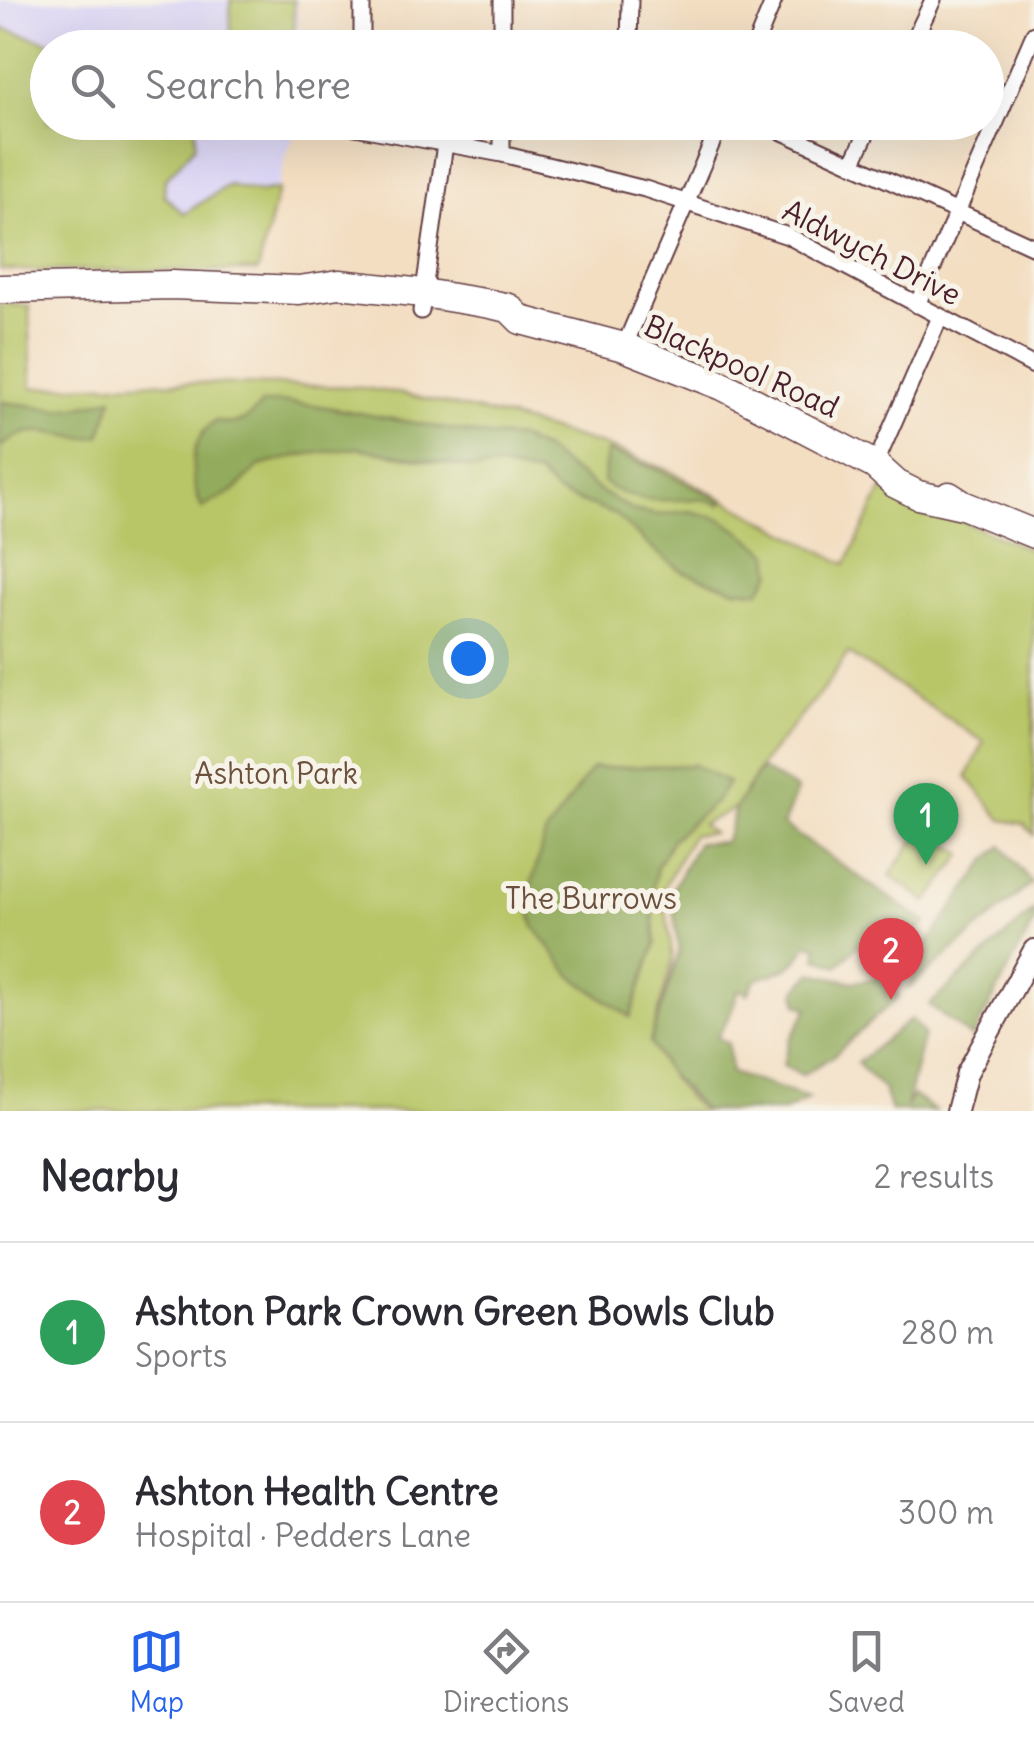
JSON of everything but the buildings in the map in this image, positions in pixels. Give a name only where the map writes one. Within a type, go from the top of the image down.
[{"type":"highway","name":"Blackpool Road","points":[[0,289],[172,286],[299,290],[332,284],[422,302],[509,308],[520,320],[624,347],[723,386],[875,465],[896,484],[918,495],[963,506],[1034,534]]},
{"type":"street","points":[[362,0],[362,30]]},
{"type":"street","points":[[502,0],[502,30]]},
{"type":"street","points":[[630,0],[630,30]]},
{"type":"street","points":[[762,30],[774,0]]},
{"type":"street","points":[[919,30],[933,0]]},
{"type":"street","points":[[1004,103],[1034,34]]},
{"type":"street","name":"Aldwych Drive","points":[[426,140],[645,188],[788,236],[1034,366]]},
{"type":"street","points":[[502,140],[502,154]]},
{"type":"street","points":[[624,347],[714,140]]},
{"type":"street","points":[[800,140],[1034,247]]},
{"type":"street","points":[[852,164],[863,140]]},
{"type":"street","points":[[918,304],[988,140]]},
{"type":"street","points":[[422,302],[445,144]]},
{"type":"street","points":[[875,465],[940,316]]},
{"type":"street","points":[[957,1111],[966,1074],[1034,950]]},
{"type":"shaded area","points":[[0,0],[297,0],[298,30],[30,30],[30,140],[292,140],[258,271],[0,270]]},
{"type":"green space","points":[[230,0],[294,0],[294,30],[231,30]]},
{"type":"green space","points":[[0,28],[30,36],[30,140],[195,140],[195,146],[165,180],[164,195],[184,214],[228,185],[260,192],[278,189],[258,271],[0,270]]},
{"type":"green space","name":"Ashton Park","points":[[0,304],[29,306],[32,388],[158,382],[356,387],[403,394],[514,419],[605,446],[670,471],[846,564],[883,488],[1034,551],[1034,835],[1024,824],[1002,820],[967,777],[984,742],[848,653],[827,685],[764,761],[735,808],[702,824],[712,833],[692,835],[663,889],[673,959],[650,1042],[681,1090],[706,1111],[0,1111]],"holes":[[[278,402],[519,438],[544,450],[632,510],[657,515],[690,511],[759,591],[734,589],[682,571],[616,515],[557,493],[539,475],[499,467],[476,469],[358,448],[300,455],[259,466],[235,490],[216,421],[242,421],[262,404]],[[694,765],[716,801],[672,839],[657,867],[653,887],[656,943],[630,1017],[572,976]]]},
{"type":"green space","points":[[113,398],[100,436],[80,438],[33,432],[0,447],[0,402],[65,408]]},
{"type":"green space","points":[[277,402],[519,438],[544,450],[632,510],[657,515],[690,511],[719,518],[770,554],[772,572],[759,591],[734,589],[682,571],[616,515],[557,493],[539,475],[499,467],[477,469],[358,448],[300,455],[259,466],[235,490],[202,508],[193,473],[200,438],[216,421],[242,421],[262,404]]},
{"type":"green space","points":[[607,451],[659,470],[723,501],[720,505],[702,499],[653,500],[619,492],[603,482]]},
{"type":"green space","name":"The Burrows","points":[[694,765],[728,783],[716,801],[672,839],[657,867],[653,887],[656,943],[630,1017],[572,976],[534,927],[527,899],[545,835],[592,768]]},
{"type":"green space","points":[[761,769],[797,790],[783,825],[927,923],[900,936],[870,932],[838,966],[816,957],[818,947],[807,944],[792,964],[755,980],[748,994],[739,989],[717,1037],[728,1043],[731,1073],[809,1098],[785,1111],[704,1111],[667,1071],[650,1042],[679,953],[671,892],[697,843],[724,842],[735,808]]},
{"type":"green space","points":[[923,828],[963,854],[927,902],[890,875]]},
{"type":"green space","points":[[1002,846],[1032,883],[907,990],[926,946],[986,861]]},
{"type":"green space","points":[[1034,910],[1034,922],[972,1038],[929,1005]]},
{"type":"green space","points":[[812,973],[854,982],[879,978],[899,996],[832,1057],[802,1075],[783,1065],[789,1042],[808,1008],[798,1004],[796,990]]},
{"type":"green space","points":[[911,1019],[924,1034],[906,1107],[913,1095],[935,1111],[891,1111],[884,1090],[857,1063]]},
{"type":"place","name":"Ashton Park Crown Green Bowls Club","points":[[926,865]]},
{"type":"place","name":"Ashton Health Centre","points":[[891,1000]]}]
